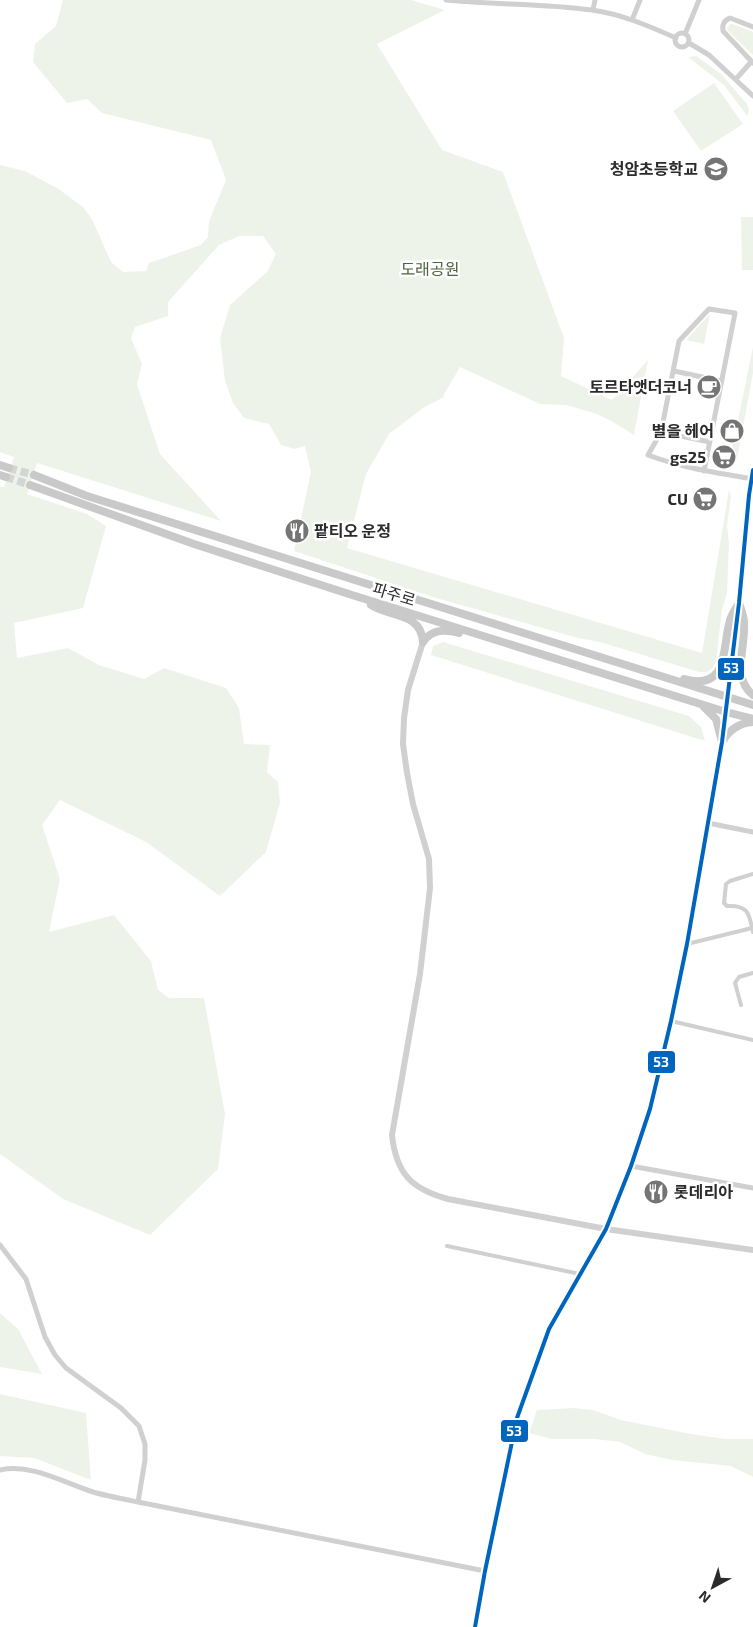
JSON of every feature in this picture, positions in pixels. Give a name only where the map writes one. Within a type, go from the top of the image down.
[{"type":"main road","points":[[0,465],[9,468]]},
{"type":"main road","name":"파주로","points":[[34,475],[87,496],[753,706]]},
{"type":"main road","name":"파주로","points":[[30,484],[194,544],[753,720]]},
{"type":"main road","points":[[362,598],[374,607],[410,619],[423,634],[423,642]]},
{"type":"main road","points":[[595,656],[636,664],[694,681],[707,680],[716,676],[720,671],[730,619],[739,603]]},
{"type":"main road","points":[[739,603],[744,622],[740,672],[743,684],[753,695]]},
{"type":"main road","points":[[423,642],[428,636],[442,630],[464,634],[478,634]]},
{"type":"main road","points":[[693,701],[703,706],[716,719],[722,742]]},
{"type":"main road","points":[[722,742],[732,728],[753,720]]},
{"type":"street","points":[[446,0],[487,1],[593,10],[632,20],[676,38]]},
{"type":"street","points":[[593,10],[594,0]]},
{"type":"street","points":[[632,20],[640,0]]},
{"type":"street","points":[[685,34],[699,0]]},
{"type":"street","points":[[736,79],[752,63],[722,31],[722,26],[724,21],[730,18],[753,27]]},
{"type":"street","points":[[676,38],[680,34],[685,34]]},
{"type":"street","points":[[685,34],[689,38],[689,43]]},
{"type":"street","points":[[676,38],[676,43],[680,47],[685,47],[689,43]]},
{"type":"street","points":[[689,43],[709,55],[753,96]]},
{"type":"street","points":[[704,471],[735,313],[710,309],[679,341],[661,432],[648,454],[704,471],[752,478]]},
{"type":"street","points":[[674,371],[721,381]]},
{"type":"street","points":[[661,432],[710,442]]},
{"type":"street","points":[[475,1627],[517,1418],[550,1329],[606,1229],[631,1166],[650,1109],[687,944],[722,742],[739,603],[742,553],[753,470]]},
{"type":"street","points":[[423,642],[408,690],[403,744],[413,804],[429,859],[430,888],[420,974],[392,1134],[394,1153],[401,1168],[413,1183],[429,1194],[448,1199],[606,1229],[753,1250]]},
{"type":"street","points":[[708,823],[753,832]]},
{"type":"street","points":[[687,944],[752,930],[751,914],[738,906],[727,906],[724,903],[726,884],[753,874]]},
{"type":"street","points":[[741,1005],[735,983],[739,977],[753,973]]},
{"type":"street","points":[[671,1021],[753,1040]]},
{"type":"street","points":[[631,1166],[753,1188]]},
{"type":"street","points":[[0,1245],[26,1279],[43,1330],[54,1355],[66,1368],[121,1408],[139,1426],[145,1444],[145,1460],[138,1502]]},
{"type":"street","points":[[446,1246],[580,1274]]},
{"type":"street","points":[[0,1470],[32,1471],[92,1492],[485,1571]]},
{"type":"green space","name":"도래공원","points":[[63,0],[411,0],[445,10],[377,44],[442,150],[503,172],[564,338],[561,376],[612,400],[648,360],[634,435],[597,414],[566,405],[540,404],[460,367],[442,398],[423,408],[389,434],[366,474],[347,548],[702,653],[729,490],[731,496],[727,526],[729,542],[727,594],[722,609],[716,661],[713,668],[707,672],[699,672],[600,642],[578,638],[436,598],[294,551],[311,472],[305,446],[295,449],[281,445],[269,424],[244,418],[233,403],[225,381],[220,338],[230,305],[267,272],[276,254],[263,236],[239,236],[219,245],[168,302],[168,316],[135,327],[131,338],[142,364],[137,384],[160,454],[221,521],[37,463],[27,494],[87,514],[106,526],[83,608],[14,623],[17,658],[68,648],[99,665],[144,679],[164,668],[226,688],[239,708],[244,744],[270,745],[267,772],[278,782],[280,803],[266,852],[220,896],[146,842],[60,800],[42,825],[60,879],[49,932],[114,915],[151,961],[158,990],[169,998],[204,998],[225,1114],[218,1169],[150,1235],[63,1199],[0,1154],[0,487],[4,487],[14,457],[0,452],[0,165],[25,171],[57,188],[83,207],[92,219],[111,262],[123,272],[146,271],[149,263],[201,245],[208,237],[209,221],[226,180],[211,140],[102,113],[87,99],[67,103],[33,62],[35,44],[56,26]]},
{"type":"green space","points":[[730,24],[753,32],[753,55],[728,31],[727,29]]},
{"type":"green space","points":[[696,56],[721,74],[747,104],[749,110],[747,116],[724,85],[688,57]]},
{"type":"green space","points":[[714,83],[743,124],[701,151],[673,111]]},
{"type":"green space","points":[[741,217],[753,217],[753,270],[742,270]]},
{"type":"green space","points":[[710,314],[704,344],[686,340]]},
{"type":"green space","points":[[753,347],[753,373],[737,459],[729,464]]},
{"type":"green space","points":[[443,642],[689,716],[701,727],[705,741],[431,655],[433,646]]},
{"type":"green space","points":[[0,1313],[18,1329],[42,1374],[0,1367]]},
{"type":"green space","points":[[0,1394],[86,1413],[91,1480],[34,1458],[0,1456]]},
{"type":"green space","points":[[573,1408],[593,1410],[621,1420],[691,1434],[725,1439],[753,1439],[753,1477],[731,1466],[672,1460],[645,1454],[620,1442],[595,1439],[552,1439],[529,1433],[537,1410]]},
{"type":"tunnel","points":[[9,468],[34,475]]},
{"type":"tunnel","points":[[6,477],[30,485]]},
{"type":"transit line","name":"53","points":[[475,1627],[517,1418],[549,1329],[606,1229],[631,1166],[650,1109],[687,944],[722,742],[753,470]]},
{"type":"place","name":"청암초등학교","points":[[716,169]]},
{"type":"place","name":"토르타앳더코너","points":[[709,387]]},
{"type":"place","name":"별을 헤어","points":[[732,431]]},
{"type":"place","name":"gs25","points":[[724,457]]},
{"type":"place","name":"CU","points":[[705,499]]},
{"type":"place","name":"팥티오 운정","points":[[297,531]]},
{"type":"place","name":"롯데리아","points":[[656,1192]]}]
